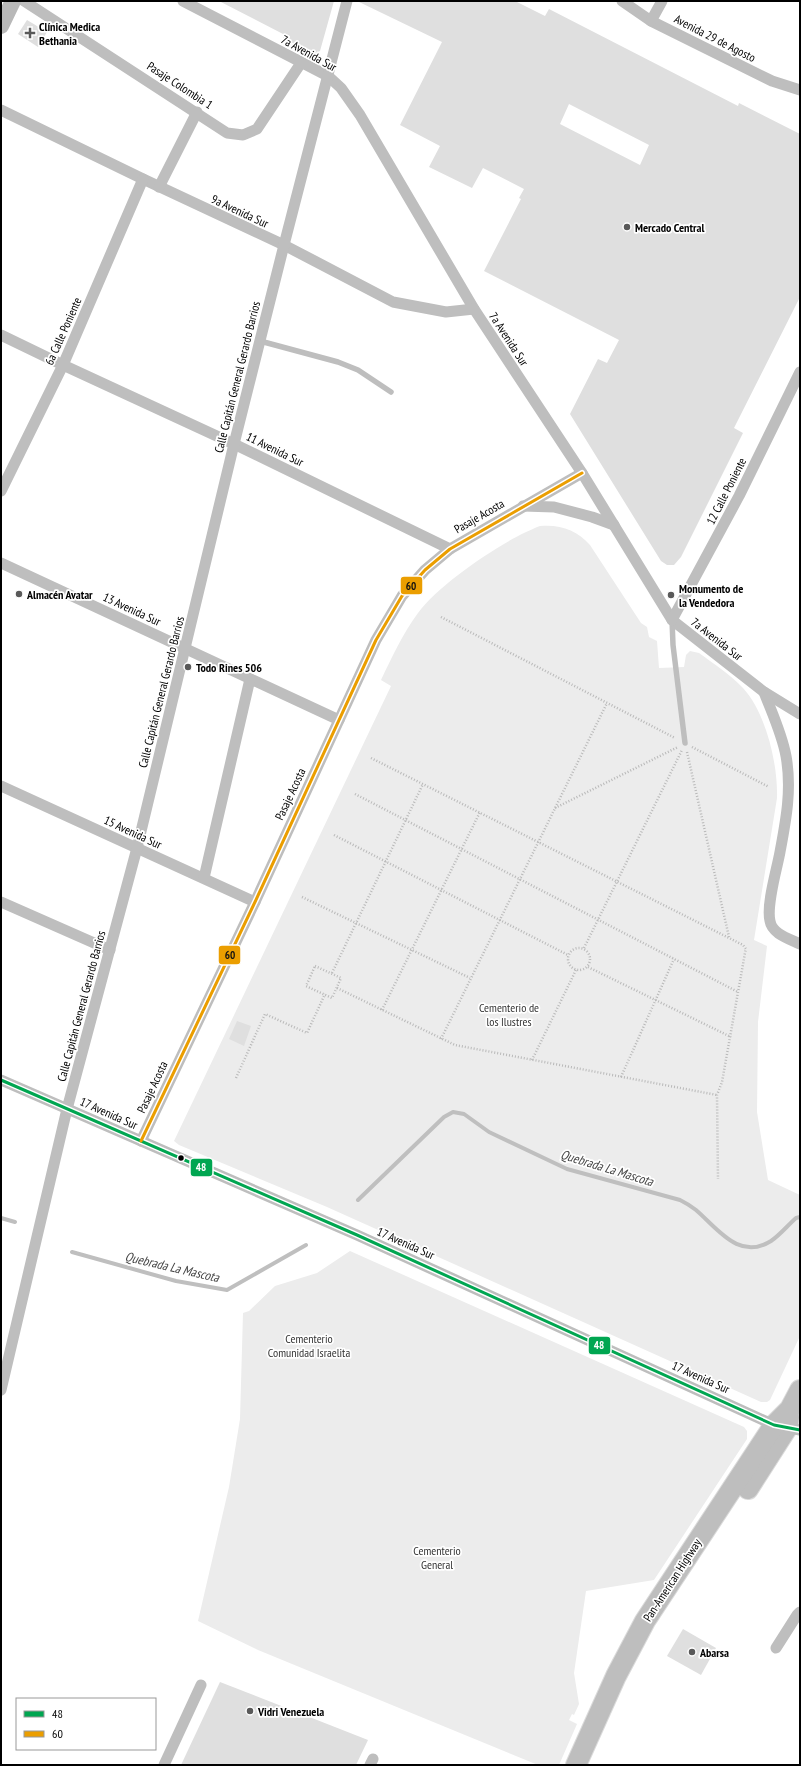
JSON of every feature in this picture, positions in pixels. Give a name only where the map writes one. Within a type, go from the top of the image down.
[{"type":"highway","name":"Pan-American Highway","points":[[591,1765],[632,1672],[657,1625],[788,1423],[800,1390]]},
{"type":"highway","name":"Pan-American Highway","points":[[576,1765],[616,1676],[645,1621],[788,1423]]},
{"type":"street","points":[[1,26],[13,1]]},
{"type":"street","name":"Pasaje Colombia 1","points":[[24,1],[227,132],[243,135],[257,129],[302,63]]},
{"type":"street","name":"7a Avenida Sur","points":[[183,1],[328,76],[341,88],[360,115],[474,309],[582,473],[672,620],[764,692],[800,714]]},
{"type":"street","name":"Calle Capitán General Gerardo Barrios","points":[[1,1390],[67,1109],[137,848],[234,444],[348,1]]},
{"type":"street","name":"Avenida 29 de Agosto","points":[[622,1],[651,21],[772,81],[800,90]]},
{"type":"street","points":[[651,21],[662,1]]},
{"type":"street","name":"9a Avenida Sur","points":[[1,110],[284,246],[393,302],[446,312],[474,309]]},
{"type":"street","points":[[159,187],[196,112]]},
{"type":"street","name":"6a Calle Poniente","points":[[1,491],[62,365],[143,179]]},
{"type":"street","name":"11 Avenida Sur","points":[[1,335],[62,365],[234,444],[450,549]]},
{"type":"street","name":"12 Calle Poniente","points":[[672,620],[739,496],[800,372]]},
{"type":"street","name":"Pasaje Acosta","points":[[141,1142],[255,902],[376,640],[393,608],[413,582],[450,549],[522,506],[582,473]]},
{"type":"street","name":"Pasaje Acosta","points":[[522,506],[554,507],[592,517],[614,525]]},
{"type":"street","name":"13 Avenida Sur","points":[[1,563],[339,720]]},
{"type":"street","points":[[204,878],[250,679]]},
{"type":"street","points":[[764,692],[780,734],[786,755],[788,781],[786,817],[769,911],[770,924],[777,932],[800,944]]},
{"type":"street","name":"15 Avenida Sur","points":[[1,786],[255,902]]},
{"type":"street","points":[[1,902],[110,950]]},
{"type":"street","name":"17 Avenida Sur","points":[[1,1080],[788,1423]]},
{"type":"street","points":[[776,1648],[797,1614],[800,1612]]},
{"type":"street","points":[[164,1765],[201,1685]]},
{"type":"lane","points":[[260,341],[338,362],[358,370],[391,392]]},
{"type":"lane","points":[[672,620],[673,645],[685,743]]},
{"type":"path","points":[[441,617],[769,787]]},
{"type":"path","points":[[441,1039],[607,703]]},
{"type":"path","points":[[554,809],[685,743]]},
{"type":"path","points":[[584,948],[685,743]]},
{"type":"path","points":[[685,743],[729,937]]},
{"type":"path","points":[[371,758],[739,942],[746,949],[722,1082],[717,1095],[718,1179]]},
{"type":"path","points":[[332,974],[423,784]]},
{"type":"path","points":[[355,794],[738,992]]},
{"type":"path","points":[[382,1010],[480,812]]},
{"type":"path","points":[[334,836],[568,955]]},
{"type":"path","points":[[302,897],[470,978]]},
{"type":"path","points":[[568,955],[577,948],[584,948]]},
{"type":"path","points":[[568,955],[570,966],[576,970],[583,970],[588,966],[590,957],[584,948]]},
{"type":"path","points":[[621,1076],[674,959]]},
{"type":"path","points":[[315,966],[342,978],[337,988],[332,998],[306,986],[315,966]]},
{"type":"path","points":[[588,966],[730,1037]]},
{"type":"path","points":[[532,1060],[576,970]]},
{"type":"path","points":[[337,988],[456,1045],[717,1095]]},
{"type":"path","points":[[236,1078],[265,1014],[307,1033],[325,994]]},
{"type":"green space","name":"Cementerio de los Ilustres","points":[[540,526],[554,526],[568,529],[580,535],[590,545],[641,623],[647,627],[649,637],[657,641],[659,668],[684,667],[686,655],[690,651],[699,653],[738,683],[751,699],[758,711],[773,755],[777,785],[777,798],[754,940],[767,946],[758,1022],[757,1112],[768,1180],[800,1195],[800,1336],[770,1400],[767,1402],[761,1402],[327,1207],[179,1145],[174,1141],[391,686],[381,680],[407,629],[428,601],[457,576],[492,551]]},
{"type":"green space","name":"Cementerio General","points":[[350,1251],[744,1427],[747,1431],[747,1439],[654,1580],[586,1591],[574,1673],[579,1704],[574,1715],[572,1714],[569,1720],[577,1724],[559,1765],[538,1765],[258,1650],[198,1621],[229,1487],[240,1419],[243,1313],[249,1311],[275,1286],[317,1273]]},
{"type":"building","points":[[219,1],[334,1],[320,51],[314,54],[283,38],[285,35]]},
{"type":"building","name":"Mercado Central","points":[[357,1],[515,1],[545,16],[549,9],[738,106],[739,103],[800,134],[800,297],[734,428],[743,433],[681,557],[674,565],[667,565],[661,561],[570,414],[598,359],[607,363],[619,340],[484,271],[521,199],[519,198],[524,189],[483,168],[472,188],[429,167],[440,146],[400,125],[442,42]],"holes":[[[569,104],[649,145],[640,165],[560,124]]]},
{"type":"building","points":[[27,20],[47,32],[38,47],[18,34]]},
{"type":"building","points":[[237,1021],[251,1026],[244,1046],[229,1039]]},
{"type":"building","name":"Abarsa","points":[[683,1629],[716,1648],[701,1675],[667,1656]]},
{"type":"building","name":"Vidri Venezuela","points":[[220,1682],[368,1740],[356,1765],[181,1765]]},
{"type":"waterway","name":"Quebrada La Mascota","points":[[358,1200],[444,1117],[453,1112],[464,1114],[489,1132],[567,1169],[680,1200],[694,1209],[730,1240],[739,1245],[749,1247],[759,1246],[771,1241],[796,1218],[800,1217]]},
{"type":"waterway","name":"Quebrada La Mascota","points":[[1,1218],[15,1222]]},
{"type":"waterway","name":"Quebrada La Mascota","points":[[72,1252],[176,1281],[227,1290],[306,1245]]},
{"type":"transit line","name":"60","points":[[141,1141],[255,902],[376,640],[402,596],[425,570],[450,549],[582,473]]},
{"type":"transit line","name":"48","points":[[1,1080],[357,1235],[774,1425],[800,1430]]},
{"type":"place","name":"Clínica Medica Bethania","points":[[30,33]]},
{"type":"place","name":"Mercado Central","points":[[627,227]]},
{"type":"place","name":"Almacén Avatar","points":[[19,594]]},
{"type":"place","name":"Monumento de la Vendedora","points":[[671,595]]},
{"type":"place","name":"Todo Rines 506","points":[[188,667]]},
{"type":"place","name":"Abarsa","points":[[692,1652]]},
{"type":"place","name":"Vidri Venezuela","points":[[250,1711]]},
{"type":"park label","name":"Cementerio Comunidad Israelita","points":[[309,1345]]}]
